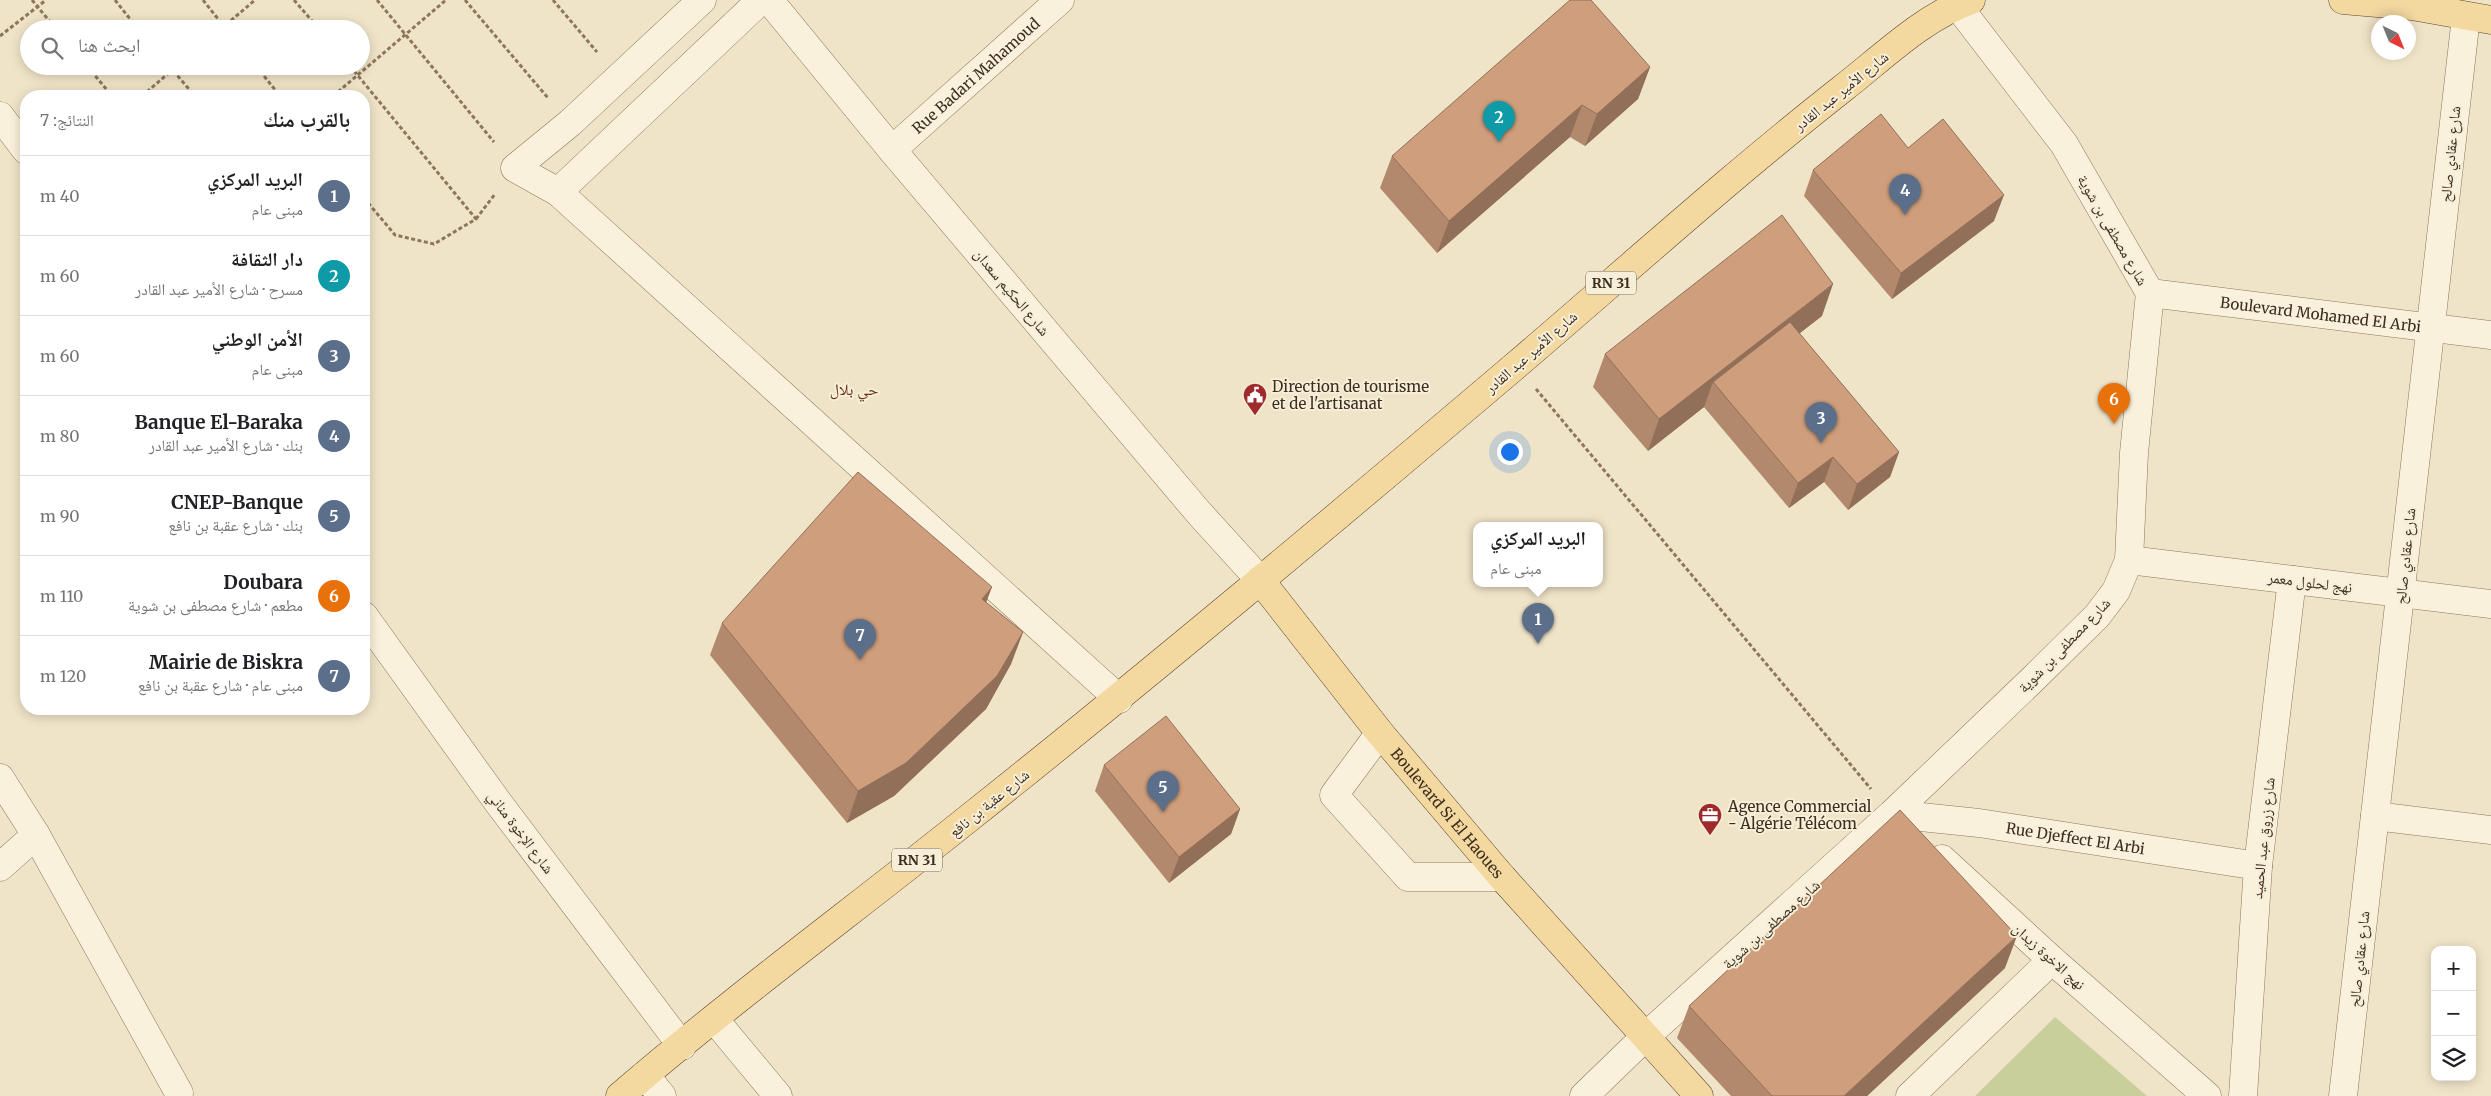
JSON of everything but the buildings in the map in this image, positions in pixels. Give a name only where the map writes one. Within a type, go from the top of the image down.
[{"type":"main road","points":[[2343,0],[2409,3],[2478,19]]},
{"type":"main road","name":"شارع الأمير عبد القادر","points":[[1260,580],[1816,110],[1914,32],[1964,2]]},
{"type":"main road","name":"شارع عقبة بن نافع","points":[[620,1096],[714,1019],[1119,699],[1260,580]]},
{"type":"main road","name":"Boulevard Si El Haoues","points":[[1260,580],[1380,733],[1502,877],[1699,1096]]},
{"type":"street","points":[[702,0],[570,124],[515,168],[558,192],[1119,699]]},
{"type":"street","points":[[558,192],[761,0]]},
{"type":"street","name":"شارع الحكيم سعدان","points":[[769,0],[892,150],[1199,513],[1260,580]]},
{"type":"street","name":"Rue Badari Mahamoud","points":[[892,150],[1060,0]]},
{"type":"street","name":"شارع مصطفى بن شوية","points":[[1584,1096],[1645,1037],[1892,814],[2097,616],[2116,591],[2129,560],[2134,453],[2150,293],[2064,144],[1964,2]]},
{"type":"street","name":"شارع عقادي صالح","points":[[2343,1096],[2430,328],[2478,19]]},
{"type":"street","points":[[0,116],[20,142]]},
{"type":"street","name":"Boulevard Mohamed El Arbi","points":[[2150,293],[2491,335]]},
{"type":"street","name":"نهج لحلول معمر","points":[[2129,560],[2491,604]]},
{"type":"street","name":"شارع زروق عبد الحميد","points":[[2243,1096],[2258,866],[2292,580]]},
{"type":"street","name":"شارع الإخوة مناني","points":[[370,624],[497,801],[682,1046]]},
{"type":"street","points":[[1380,733],[1334,795],[1408,877],[1502,877]]},
{"type":"street","points":[[0,778],[36,835],[179,1093]]},
{"type":"street","name":"Rue Djeffect El Arbi","points":[[1892,814],[1979,822],[2258,866]]},
{"type":"street","name":"نهج الاخوة زيدان","points":[[1892,814],[2052,960],[2207,1096]]},
{"type":"street","points":[[2375,816],[2491,830]]},
{"type":"street","points":[[0,867],[36,835]]},
{"type":"street","points":[[1910,1096],[2052,960]]},
{"type":"street","points":[[714,1019],[778,1096]]},
{"type":"street","points":[[645,1075],[662,1096]]},
{"type":"path","points":[[32,0],[48,20]]},
{"type":"path","points":[[20,20],[46,0]]},
{"type":"path","points":[[115,0],[131,20]]},
{"type":"path","points":[[203,0],[218,20]]},
{"type":"path","points":[[233,20],[255,0]]},
{"type":"path","points":[[294,0],[311,20]]},
{"type":"path","points":[[377,0],[515,168]]},
{"type":"path","points":[[370,65],[446,0]]},
{"type":"path","points":[[465,0],[570,124]]},
{"type":"path","points":[[553,0],[619,78]]},
{"type":"path","points":[[0,36],[20,20]]},
{"type":"path","points":[[94,75],[107,90]]},
{"type":"path","points":[[149,90],[166,75]]},
{"type":"path","points":[[176,75],[190,90]]},
{"type":"path","points":[[263,75],[275,90]]},
{"type":"path","points":[[340,90],[358,75],[476,219],[434,244],[395,235],[370,205]]},
{"type":"path","points":[[1516,365],[1892,814]]},
{"type":"green space","points":[[2055,1017],[2147,1096],[1975,1096]]},
{"type":"place","name":"دار الثقافة","points":[[1499,142]]},
{"type":"place","name":"Banque El-Baraka","points":[[1905,215]]},
{"type":"place","name":"Direction de tourisme et de l'artisanat","points":[[1255,416]]},
{"type":"place","name":"Doubara","points":[[2114,424]]},
{"type":"place","name":"الأمن الوطني","points":[[1821,443]]},
{"type":"place","name":"البريد المركزي","points":[[1538,644]]},
{"type":"place","name":"Mairie de Biskra","points":[[860,660]]},
{"type":"place","name":"CNEP-Banque","points":[[1163,812]]},
{"type":"place","name":"Agence Commercial - Algérie Télécom","points":[[1710,836]]},
{"type":"district","name":"حي بلال","points":[[854,389]]}]
